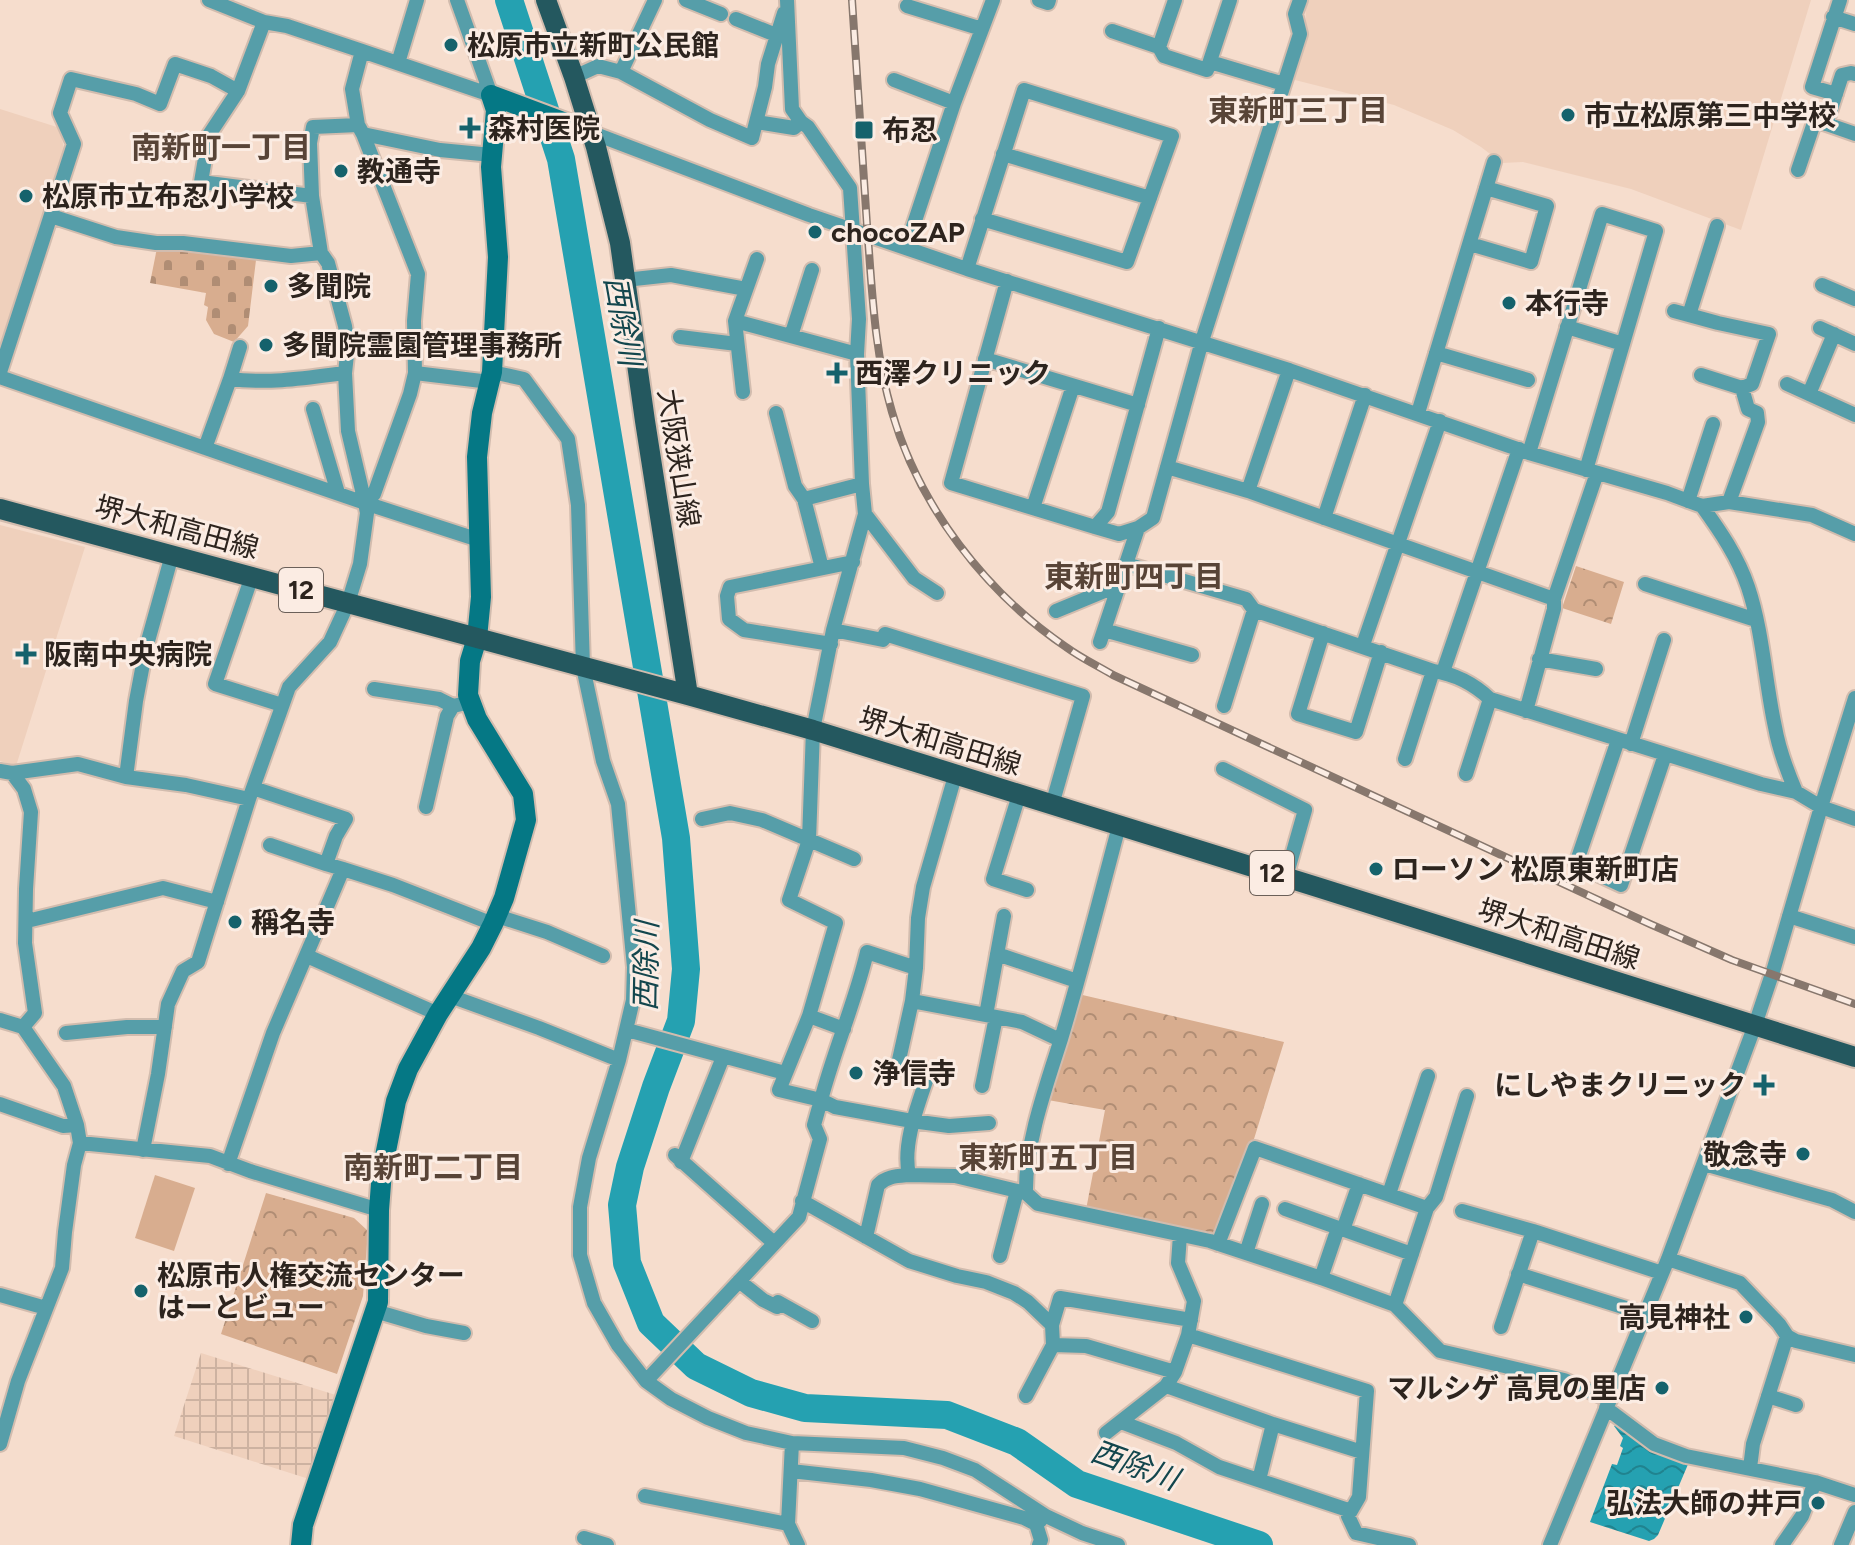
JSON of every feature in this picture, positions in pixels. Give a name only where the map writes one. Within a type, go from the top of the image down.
[{"type":"main road","name":"大阪狭山線","points":[[546,0],[574,77],[586,130],[620,243],[688,695]]},
{"type":"main road","name":"堺大和高田線","points":[[0,509],[813,730],[1855,1057]]},
{"type":"street","points":[[209,0],[264,22],[287,26],[495,97],[809,215],[967,269],[1202,341],[1524,451],[1695,503],[1729,502],[1812,515],[1855,534]]},
{"type":"street","points":[[398,63],[417,0]]},
{"type":"street","points":[[426,807],[447,716],[468,695],[470,661],[477,638],[481,597],[477,457],[482,413],[491,377],[498,257],[491,170],[495,97],[457,0]]},
{"type":"street","points":[[621,72],[655,0]]},
{"type":"street","points":[[686,0],[776,35]]},
{"type":"street","points":[[906,248],[954,103],[993,0]]},
{"type":"street","points":[[1039,0],[1048,3],[1049,0]]},
{"type":"street","points":[[1159,47],[1175,0]]},
{"type":"street","points":[[1112,31],[1159,47],[1164,56],[1207,70],[1230,0]]},
{"type":"street","points":[[1007,281],[951,483],[1119,534],[1138,528],[1153,518],[1202,341],[1300,34],[1295,14],[1300,0]]},
{"type":"street","points":[[1836,94],[1812,87],[1840,0]]},
{"type":"street","points":[[574,77],[598,66],[621,72],[710,120],[752,138],[768,64],[787,2]]},
{"type":"street","points":[[787,2],[792,109],[850,188],[859,319],[857,354],[865,514],[832,637],[813,730],[809,840],[789,900],[836,923],[809,1016],[779,1090],[821,1100],[835,1107],[912,1121],[949,1126],[989,1123]]},
{"type":"street","points":[[907,6],[982,29]]},
{"type":"street","points":[[1833,17],[1855,24]]},
{"type":"street","points":[[264,22],[238,91],[209,135],[201,182],[312,196]]},
{"type":"street","points":[[362,51],[352,89],[361,129],[418,274],[414,321],[415,373],[374,494],[365,503]]},
{"type":"street","points":[[1210,62],[1284,84]]},
{"type":"street","points":[[238,91],[211,76],[175,64],[160,104],[136,94],[71,79],[60,113],[74,144],[0,375],[479,540]]},
{"type":"street","points":[[1826,124],[1842,75],[1855,74]]},
{"type":"street","points":[[894,80],[954,103]]},
{"type":"street","points":[[967,269],[982,219],[1024,90],[1172,136],[1127,262],[982,219]]},
{"type":"street","points":[[1798,170],[1815,120],[1855,134]]},
{"type":"street","points":[[757,122],[794,128],[801,122]]},
{"type":"street","points":[[143,1150],[168,1004],[183,971],[198,962],[251,794],[289,687],[330,642],[348,603],[360,564],[367,513],[348,431],[345,373],[348,345],[345,326],[328,263],[321,253],[312,196],[310,143],[313,127],[361,129],[440,150],[492,155]]},
{"type":"street","points":[[1003,154],[1150,198]]},
{"type":"street","points":[[1418,413],[1494,162]]},
{"type":"street","points":[[1470,244],[1531,262],[1547,206],[1486,188]]},
{"type":"street","points":[[1405,759],[1524,451],[1602,214],[1656,231],[1526,711]]},
{"type":"street","points":[[51,216],[116,237],[143,241],[291,256],[321,253]]},
{"type":"street","points":[[1689,315],[1717,226]]},
{"type":"street","points":[[743,392],[735,321],[757,259]]},
{"type":"street","points":[[791,336],[812,270]]},
{"type":"street","points":[[625,280],[671,275],[746,289]]},
{"type":"street","points":[[1822,285],[1855,299]]},
{"type":"street","points":[[1674,311],[1769,334],[1752,384],[1742,388],[1701,375]]},
{"type":"street","points":[[735,321],[857,354]]},
{"type":"street","points":[[1567,327],[1623,344]]},
{"type":"street","points":[[1095,527],[1108,512],[1159,328]]},
{"type":"street","points":[[1809,394],[1827,331],[1855,344]]},
{"type":"street","points":[[680,337],[737,344]]},
{"type":"street","points":[[205,448],[240,347]]},
{"type":"street","points":[[1436,353],[1528,380]]},
{"type":"street","points":[[985,359],[1138,405]]},
{"type":"street","points":[[1248,491],[1289,370]]},
{"type":"street","points":[[230,379],[274,382],[345,373]]},
{"type":"street","points":[[415,373],[524,379],[568,439],[578,505],[603,761],[618,804],[634,967],[633,1000],[627,1031],[589,1158],[580,1207],[580,1255],[594,1303],[618,1345],[646,1381],[671,1399],[708,1418],[746,1433],[792,1443],[904,1448],[943,1458],[975,1470],[1041,1520]]},
{"type":"street","points":[[1787,384],[1855,415]]},
{"type":"street","points":[[1033,508],[1073,386]]},
{"type":"street","points":[[1729,502],[1758,422],[1757,413],[1748,409],[1742,388]]},
{"type":"street","points":[[1324,518],[1365,395]]},
{"type":"street","points":[[313,409],[338,493]]},
{"type":"street","points":[[776,413],[795,486],[804,499],[822,568]]},
{"type":"street","points":[[1363,645],[1440,421]]},
{"type":"street","points":[[1695,503],[1713,424]]},
{"type":"street","points":[[1167,467],[1248,491],[1554,599]]},
{"type":"street","points":[[804,499],[862,484]]},
{"type":"street","points":[[1695,503],[1723,535],[1748,588],[1775,728],[1796,792]]},
{"type":"street","points":[[865,514],[914,578],[937,593]]},
{"type":"street","points":[[1138,528],[1102,636],[1192,655]]},
{"type":"street","points":[[126,777],[146,648],[172,555]]},
{"type":"street","points":[[853,562],[730,587],[727,596],[729,619],[744,630],[883,640],[885,634],[1083,696],[1052,805]]},
{"type":"street","points":[[1126,564],[1246,599],[1254,610],[1438,671],[1475,686],[1490,699],[1665,755],[1796,792],[1821,807],[1855,819]]},
{"type":"street","points":[[252,576],[215,684],[282,705]]},
{"type":"street","points":[[1645,584],[1756,620]]},
{"type":"street","points":[[1056,611],[1119,585]]},
{"type":"street","points":[[1224,706],[1254,610]]},
{"type":"street","points":[[1323,633],[1298,714],[1356,732],[1381,652]]},
{"type":"street","points":[[1664,640],[1576,864],[1621,885],[1665,755]]},
{"type":"street","points":[[1539,659],[1596,669]]},
{"type":"street","points":[[301,1545],[303,1525],[378,1302],[382,1171],[396,1101],[408,1069],[438,1014],[481,948],[495,920],[526,820],[523,794],[477,719],[462,704],[374,689]]},
{"type":"street","points":[[1550,1545],[1665,1266],[1755,1025],[1855,698]]},
{"type":"street","points":[[1466,774],[1490,699]]},
{"type":"street","points":[[6,772],[78,764],[126,777],[251,794],[346,819],[326,864]]},
{"type":"street","points":[[1223,769],[1305,810],[1286,877]]},
{"type":"street","points":[[6,772],[24,789],[31,812],[25,943],[35,1013],[23,1027]]},
{"type":"street","points":[[897,1069],[912,1001],[923,887],[955,776]]},
{"type":"street","points":[[1019,795],[993,879],[1027,890]]},
{"type":"street","points":[[702,819],[730,813],[762,820],[854,859]]},
{"type":"street","points":[[1000,1256],[1021,1192],[1042,1099],[1119,826]]},
{"type":"street","points":[[270,845],[495,920],[547,932],[603,956]]},
{"type":"street","points":[[228,1164],[273,1033],[343,869]]},
{"type":"street","points":[[27,921],[163,888],[217,902]]},
{"type":"street","points":[[982,1086],[1004,916]]},
{"type":"street","points":[[1789,916],[1855,937]]},
{"type":"street","points":[[646,1381],[799,1217],[820,1139],[814,1125],[867,952],[916,968]]},
{"type":"street","points":[[997,954],[1077,981]]},
{"type":"street","points":[[307,956],[438,1014]]},
{"type":"street","points":[[450,996],[619,1060]]},
{"type":"street","points":[[912,1001],[1022,1022],[1060,1040]]},
{"type":"street","points":[[809,1016],[844,1029]]},
{"type":"street","points":[[0,1020],[23,1027],[64,1086],[80,1143],[70,1192],[62,1268],[18,1381],[0,1444]]},
{"type":"street","points":[[66,1033],[165,1027]]},
{"type":"street","points":[[627,1031],[785,1073]]},
{"type":"street","points":[[717,1055],[678,1159],[774,1243]]},
{"type":"street","points":[[909,1175],[912,1121],[928,1075]]},
{"type":"street","points":[[1389,1194],[1428,1076]]},
{"type":"street","points":[[1395,1305],[1427,1208],[1436,1197],[1467,1096]]},
{"type":"street","points":[[0,1104],[63,1126],[77,1125]]},
{"type":"street","points":[[80,1143],[210,1156],[379,1210]]},
{"type":"street","points":[[1218,1244],[1255,1148],[1427,1208]]},
{"type":"street","points":[[1704,1164],[1832,1200],[1855,1212]]},
{"type":"street","points":[[866,1237],[878,1185],[894,1176],[955,1176],[1021,1192],[1038,1204],[1218,1244],[1321,1278],[1395,1305],[1440,1351],[1564,1380],[1608,1404],[1654,1444],[1686,1456],[1815,1482],[1855,1495]]},
{"type":"street","points":[[1321,1278],[1359,1184]]},
{"type":"street","points":[[802,1201],[909,1261],[1014,1293],[1052,1325]]},
{"type":"street","points":[[1246,1253],[1262,1204]]},
{"type":"street","points":[[1285,1209],[1412,1254]]},
{"type":"street","points":[[1462,1211],[1740,1283],[1787,1336],[1855,1355]]},
{"type":"street","points":[[1501,1327],[1533,1231]]},
{"type":"street","points":[[1106,1433],[1166,1386],[1175,1372],[1194,1301],[1178,1263],[1180,1235]]},
{"type":"street","points":[[1518,1274],[1645,1314]]},
{"type":"street","points":[[739,1281],[763,1300],[777,1307],[778,1302],[812,1321]]},
{"type":"street","points":[[0,1295],[46,1308]]},
{"type":"street","points":[[1026,1396],[1053,1345],[1052,1325],[1060,1298],[1189,1328],[1367,1391],[1359,1497],[1348,1516],[1356,1533],[1409,1545]]},
{"type":"street","points":[[375,1311],[464,1333]]},
{"type":"street","points":[[1750,1468],[1753,1444],[1787,1336]]},
{"type":"street","points":[[1053,1345],[1086,1346],[1175,1372]]},
{"type":"street","points":[[1166,1386],[1362,1452]]},
{"type":"street","points":[[1768,1396],[1796,1405]]},
{"type":"street","points":[[1121,1422],[1176,1443],[1219,1467],[1351,1511]]},
{"type":"street","points":[[1259,1480],[1273,1424]]},
{"type":"street","points":[[792,1443],[788,1524],[798,1545]]},
{"type":"street","points":[[791,1471],[920,1489],[1041,1520],[1118,1545]]},
{"type":"street","points":[[1782,1545],[1802,1516],[1815,1482]]},
{"type":"street","points":[[645,1496],[788,1524]]},
{"type":"street","points":[[1841,1545],[1855,1512]]},
{"type":"street","points":[[1039,1545],[1041,1520]]},
{"type":"street","points":[[584,1538],[607,1545]]},
{"type":"shaded area","points":[[1306,0],[1811,0],[1741,230],[1631,189],[1523,162],[1502,163],[1453,130],[1394,105],[1291,79],[1305,34]]},
{"type":"shaded area","name":"松原市立布忍小学校","points":[[0,109],[60,128],[66,159],[34,240],[0,350]]},
{"type":"shaded area","name":"阪南中央病院","points":[[0,525],[85,547],[16,766],[0,761]]},
{"type":"shaded area","points":[[201,1353],[339,1396],[312,1480],[174,1436]]},
{"type":"green space","points":[[157,248],[256,260],[248,326],[234,342],[214,334],[206,320],[206,293],[150,283]]},
{"type":"green space","points":[[1576,566],[1624,582],[1611,624],[1562,608]]},
{"type":"green space","points":[[1074,993],[1284,1042],[1254,1139],[1210,1241],[1085,1215],[1105,1110],[1042,1099]]},
{"type":"green space","points":[[155,1175],[195,1188],[174,1251],[135,1238]]},
{"type":"green space","points":[[266,1193],[354,1218],[368,1231],[363,1296],[337,1374],[221,1334]]},
{"type":"water","points":[[1619,1423],[1689,1462],[1658,1535],[1649,1541],[1590,1522],[1612,1464],[1617,1465],[1623,1448],[1620,1446],[1623,1438],[1614,1426]]},
{"type":"waterway","name":"西除川","points":[[509,0],[561,159],[676,838],[686,969],[681,1021],[630,1167],[622,1205],[627,1263],[651,1323],[696,1366],[751,1393],[805,1408],[947,1415],[1017,1442],[1077,1484],[1259,1545]]},
{"type":"railway","points":[[852,0],[872,296],[886,389],[904,447],[919,481],[959,544],[1008,600],[1066,647],[1113,675],[1650,924],[1732,960],[1855,1004]]},
{"type":"place","name":"松原市立新町公民館","points":[[451,45]]},
{"type":"place","name":"市立松原第三中学校","points":[[1568,115]]},
{"type":"place","name":"森村医院","points":[[470,128]]},
{"type":"place","name":"布忍","points":[[864,130]]},
{"type":"place","name":"教通寺","points":[[341,171]]},
{"type":"place","name":"松原市立布忍小学校","points":[[26,196]]},
{"type":"place","name":"chocoZAP","points":[[815,232]]},
{"type":"place","name":"多聞院","points":[[271,286]]},
{"type":"place","name":"本行寺","points":[[1509,303]]},
{"type":"place","name":"多聞院霊園管理事務所","points":[[266,345]]},
{"type":"place","name":"西澤クリニック","points":[[837,373]]},
{"type":"place","name":"阪南中央病院","points":[[26,654]]},
{"type":"place","name":"ローソン 松原東新町店","points":[[1376,869]]},
{"type":"place","name":"稱名寺","points":[[235,922]]},
{"type":"place","name":"浄信寺","points":[[856,1073]]},
{"type":"place","name":"にしやまクリニック","points":[[1764,1085]]},
{"type":"place","name":"敬念寺","points":[[1803,1154]]},
{"type":"place","name":"松原市人権交流センター はーとビュー","points":[[141,1291]]},
{"type":"place","name":"高見神社","points":[[1746,1317]]},
{"type":"place","name":"マルシゲ 高見の里店","points":[[1662,1388]]},
{"type":"place","name":"弘法大師の井戸","points":[[1818,1503]]},
{"type":"district","name":"東新町三丁目","points":[[1298,110]]},
{"type":"district","name":"南新町一丁目","points":[[221,147]]},
{"type":"district","name":"東新町四丁目","points":[[1134,576]]},
{"type":"district","name":"東新町五丁目","points":[[1048,1157]]},
{"type":"district","name":"南新町二丁目","points":[[433,1167]]}]
